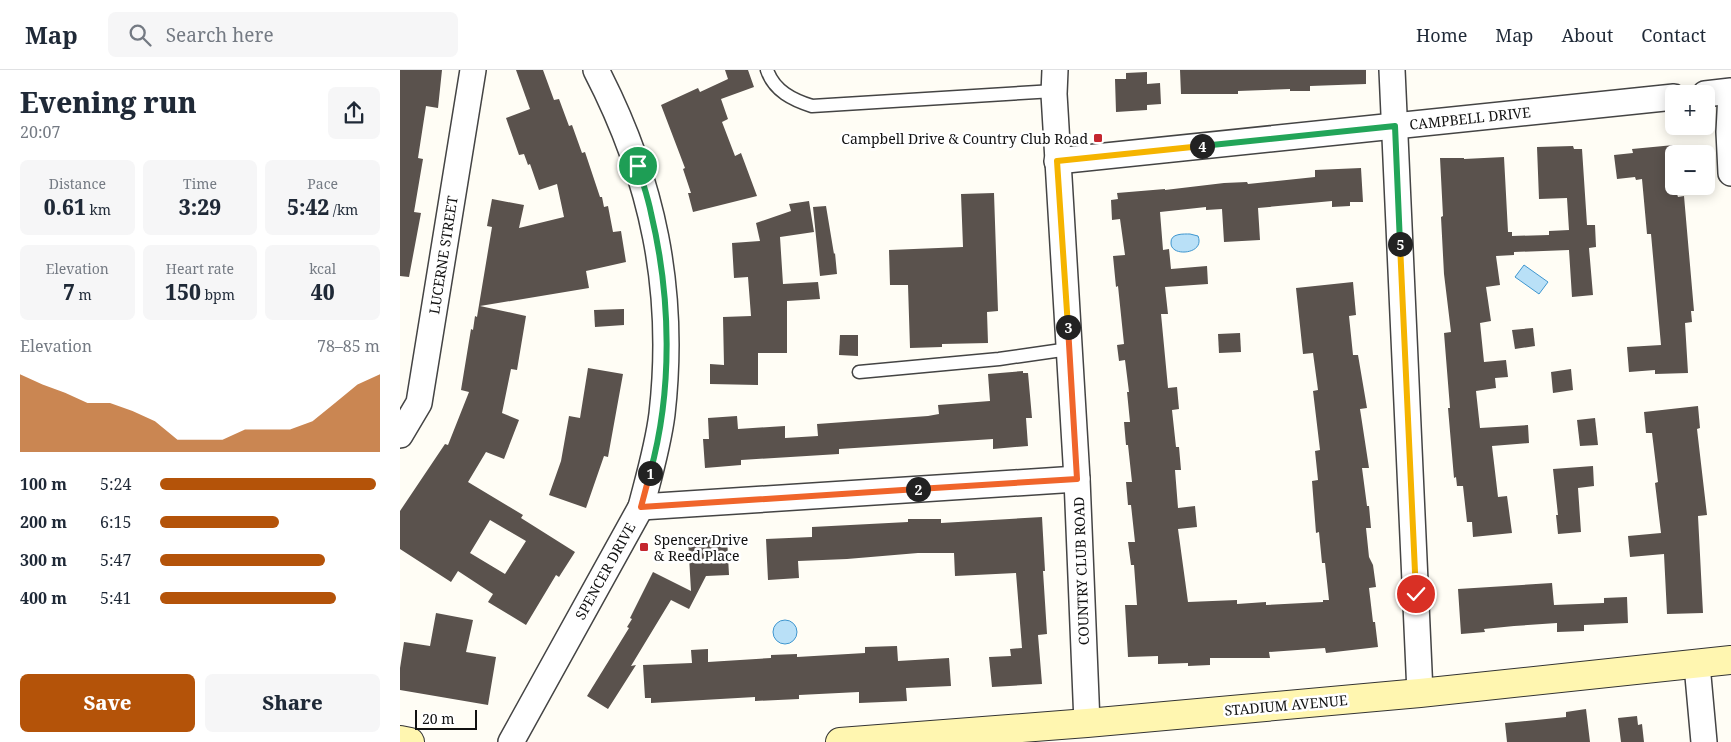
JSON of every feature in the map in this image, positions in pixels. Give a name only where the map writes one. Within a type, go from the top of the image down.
[{"type":"street","name":"LUCERNE STREET","points":[[400,435],[419,403],[473,70]]},
{"type":"street","name":"SPENCER DRIVE","points":[[511,742],[641,507],[653,465],[661,416],[666,365],[666,310],[657,242],[640,175],[620,120],[596,70]]},
{"type":"street","points":[[1392,70],[1420,693]]},
{"type":"street","name":"COUNTRY CLUB ROAD","points":[[1054,80],[1057,161],[1077,479],[1088,732]]},
{"type":"street","points":[[1715,93],[1731,92],[1729,132],[1731,173]]},
{"type":"street","name":"CAMPBELL DRIVE","points":[[1057,161],[1665,98]]},
{"type":"street","points":[[641,507],[1077,479]]},
{"type":"street","name":"STADIUM AVENUE","points":[[840,742],[1088,732],[1420,693],[1731,660]]},
{"type":"street","points":[[1697,664],[1704,742]]},
{"type":"street","points":[[400,740],[410,742]]},
{"type":"lane","points":[[767,70],[780,90],[793,100],[812,106],[1054,80]]},
{"type":"lane","points":[[859,372],[999,359],[1069,350]]},
{"type":"water","points":[[1190,234],[1198,236],[1198,245],[1195,248],[1183,252],[1172,248],[1171,240],[1173,237]]},
{"type":"water","points":[[1524,265],[1548,282],[1539,294],[1515,277]]},
{"type":"water","points":[[785,620],[793,624],[797,632],[793,640],[785,644],[777,640],[773,632],[777,624]]},
{"type":"building","points":[[400,70],[442,70],[438,108],[426,106],[418,158],[423,159],[414,212],[421,213],[409,277],[400,276]]},
{"type":"building","points":[[516,70],[543,70],[554,100],[559,99],[569,126],[572,125],[582,153],[585,152],[604,207],[608,206],[613,232],[621,231],[626,262],[586,271],[589,288],[480,306],[526,316],[517,370],[511,369],[502,413],[519,420],[504,459],[486,452],[468,482],[523,515],[521,518],[575,552],[559,577],[556,575],[526,625],[488,602],[493,594],[458,571],[451,582],[400,549],[400,511],[445,444],[448,445],[469,392],[461,390],[471,329],[473,330],[475,316],[477,317],[492,227],[487,226],[492,199],[524,205],[519,228],[564,217],[557,184],[539,190],[530,164],[528,165],[524,154],[519,155],[506,118],[530,109]],"holes":[[[490,520],[526,541],[505,574],[470,553]]]},
{"type":"building","points":[[725,70],[748,70],[754,87],[721,99],[728,119],[722,122],[735,156],[741,153],[757,196],[693,212],[688,193],[691,193],[683,169],[685,168],[661,105],[698,88],[700,92],[728,79]]},
{"type":"building","points":[[1180,70],[1366,70],[1366,84],[1310,86],[1310,91],[1290,91],[1290,89],[1238,91],[1238,94],[1181,94]]},
{"type":"building","points":[[1147,72],[1147,84],[1160,83],[1161,104],[1147,105],[1147,110],[1116,112],[1115,79],[1126,79],[1126,73]]},
{"type":"building","points":[[1573,146],[1574,149],[1582,149],[1587,225],[1595,225],[1596,247],[1589,248],[1593,295],[1572,297],[1569,250],[1514,252],[1514,255],[1496,256],[1500,285],[1486,287],[1491,321],[1480,323],[1484,362],[1506,360],[1508,377],[1495,378],[1496,388],[1476,391],[1480,428],[1528,425],[1529,443],[1492,446],[1498,497],[1507,496],[1512,533],[1473,537],[1472,522],[1467,522],[1463,486],[1457,486],[1456,477],[1454,478],[1444,333],[1451,332],[1444,274],[1440,158],[1504,157],[1508,232],[1512,232],[1512,236],[1549,235],[1549,231],[1569,230],[1567,198],[1539,199],[1537,147]]},
{"type":"building","points":[[1665,146],[1665,195],[1684,196],[1694,311],[1691,311],[1692,322],[1685,323],[1688,373],[1655,374],[1655,370],[1629,372],[1627,347],[1661,345],[1651,234],[1647,234],[1642,179],[1636,180],[1635,177],[1617,179],[1614,155],[1633,153],[1632,149]]},
{"type":"building","points":[[1361,168],[1363,202],[1350,202],[1350,206],[1332,207],[1332,201],[1258,208],[1260,240],[1224,242],[1222,209],[1206,210],[1206,207],[1160,212],[1163,250],[1169,249],[1171,269],[1207,266],[1208,284],[1165,287],[1168,314],[1161,314],[1168,388],[1177,387],[1179,409],[1172,410],[1176,447],[1179,447],[1181,470],[1175,470],[1178,508],[1195,506],[1197,527],[1178,529],[1188,602],[1237,600],[1237,604],[1266,602],[1266,605],[1323,602],[1323,600],[1329,600],[1325,563],[1322,563],[1319,532],[1316,533],[1312,481],[1318,480],[1315,451],[1320,450],[1313,391],[1318,390],[1313,353],[1303,354],[1296,288],[1353,282],[1356,315],[1349,316],[1353,355],[1358,355],[1367,408],[1360,409],[1369,468],[1362,468],[1371,528],[1366,528],[1369,557],[1373,565],[1376,587],[1369,588],[1378,647],[1326,653],[1325,648],[1269,652],[1270,658],[1210,658],[1210,665],[1188,666],[1188,663],[1158,664],[1158,656],[1128,657],[1125,605],[1137,605],[1134,565],[1131,565],[1128,542],[1135,542],[1131,505],[1128,505],[1126,482],[1132,482],[1124,422],[1130,422],[1127,392],[1129,392],[1125,360],[1119,361],[1117,345],[1124,344],[1113,256],[1125,255],[1120,219],[1112,220],[1111,200],[1118,199],[1117,193],[1224,183],[1247,182],[1248,184],[1315,177],[1315,170]]},
{"type":"building","points":[[994,193],[998,311],[987,312],[988,343],[942,344],[942,347],[910,348],[908,285],[890,285],[889,250],[963,247],[961,194]]},
{"type":"building","points":[[809,201],[814,232],[780,237],[783,284],[818,282],[820,299],[787,301],[787,353],[758,353],[758,385],[710,384],[710,364],[724,365],[723,317],[751,316],[748,277],[734,278],[732,243],[760,241],[756,223],[791,211],[789,204]]},
{"type":"building","points":[[826,206],[837,274],[820,276],[813,207]]},
{"type":"building","points":[[624,309],[624,325],[595,327],[594,310]]},
{"type":"building","points":[[1533,328],[1535,346],[1515,349],[1512,330]]},
{"type":"building","points":[[1240,333],[1241,352],[1219,353],[1218,334]]},
{"type":"building","points":[[840,335],[858,335],[858,356],[839,355]]},
{"type":"building","points":[[588,368],[623,374],[608,457],[604,456],[586,508],[549,495],[561,461],[569,416],[580,418]]},
{"type":"building","points":[[1571,369],[1573,390],[1553,393],[1551,372]]},
{"type":"building","points":[[1023,371],[1023,373],[1028,373],[1032,418],[1026,418],[1028,446],[993,449],[993,439],[839,449],[839,454],[741,460],[741,465],[705,468],[703,439],[709,439],[708,418],[737,416],[738,429],[785,426],[785,438],[818,436],[817,424],[928,416],[939,414],[938,405],[990,401],[988,374]]},
{"type":"building","points":[[1698,406],[1700,428],[1697,429],[1707,515],[1698,516],[1703,613],[1667,614],[1664,554],[1630,557],[1628,536],[1661,533],[1655,483],[1658,482],[1652,433],[1646,433],[1644,412]]},
{"type":"building","points":[[1595,418],[1598,445],[1580,446],[1577,420]]},
{"type":"building","points":[[1593,466],[1594,486],[1578,488],[1581,532],[1558,534],[1553,469]]},
{"type":"building","points":[[1042,517],[1047,634],[1038,635],[1042,684],[992,687],[989,657],[1011,656],[1010,649],[1022,648],[1016,573],[955,576],[954,553],[918,553],[798,561],[799,578],[768,580],[766,539],[812,537],[812,527],[908,522],[908,519],[941,519],[941,523]]},
{"type":"building","points":[[727,537],[729,575],[706,576],[689,609],[671,600],[631,666],[636,665],[608,709],[587,696],[629,628],[627,627],[632,619],[630,618],[653,572],[691,591],[688,539]]},
{"type":"building","points":[[1552,583],[1554,605],[1604,603],[1604,598],[1627,597],[1628,623],[1584,625],[1584,631],[1557,632],[1557,623],[1484,629],[1485,632],[1461,634],[1458,589]]},
{"type":"building","points":[[436,613],[473,620],[466,652],[496,657],[488,705],[400,690],[400,668],[404,642],[430,646]]},
{"type":"building","points":[[897,646],[898,661],[949,658],[951,686],[906,688],[907,701],[859,703],[859,692],[799,695],[799,699],[755,701],[755,697],[651,703],[651,698],[645,698],[643,665],[692,663],[691,650],[708,649],[708,662],[771,658],[771,655],[797,654],[797,657],[865,653],[865,647]]},
{"type":"building","points":[[1586,709],[1590,742],[1507,742],[1505,723],[1566,717],[1566,712]]},
{"type":"building","points":[[1637,716],[1638,725],[1642,724],[1644,742],[1621,742],[1618,718]]},
{"type":"place","name":"Campbell Drive & Country Club Road","points":[[1098,138]]},
{"type":"place","name":"Spencer Drive & Reed Place","points":[[644,547]]},
{"type":"route","points":[[638,166],[651,213],[660,261],[666,310],[666,365],[661,416],[653,465],[641,507],[1077,479],[1057,161],[1395,126],[1416,594]]}]
